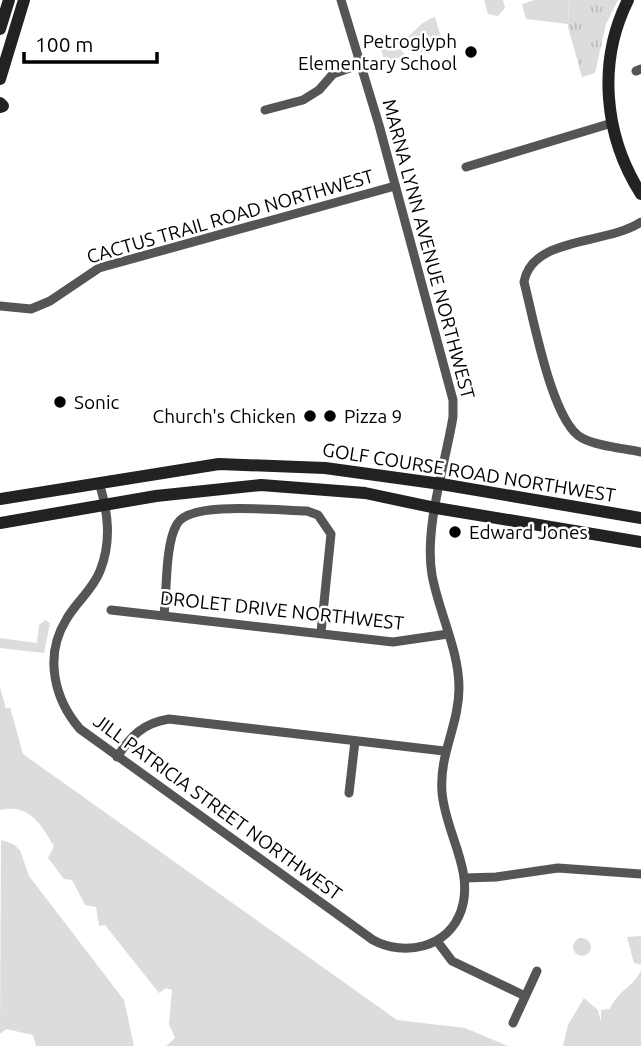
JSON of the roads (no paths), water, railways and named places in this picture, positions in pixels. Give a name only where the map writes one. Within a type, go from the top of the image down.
[{"type":"main road","points":[[0,29],[9,0]]},
{"type":"main road","points":[[0,79],[24,0]]},
{"type":"main road","points":[[628,0],[608,68],[612,124],[621,154],[641,194]]},
{"type":"main road","name":"GOLF COURSE ROAD NORTHWEST","points":[[0,499],[219,464],[325,468],[441,484],[641,518]]},
{"type":"main road","name":"GOLF COURSE ROAD NORTHWEST","points":[[0,523],[105,504],[261,485],[365,493],[436,508],[641,542]]},
{"type":"street","name":"MARNA LYNN AVENUE NORTHWEST","points":[[341,0],[453,400],[453,417],[430,556],[459,689],[456,713],[440,770],[442,797],[465,878]]},
{"type":"street","points":[[265,110],[303,100],[319,90],[332,74],[361,64]]},
{"type":"street","points":[[466,167],[612,124]]},
{"type":"street","name":"CACTUS TRAIL ROAD NORTHWEST","points":[[0,306],[31,309],[50,301],[99,268],[395,186]]},
{"type":"street","points":[[641,222],[625,230],[546,252],[533,259],[523,282],[561,415],[570,429],[583,439],[641,452]]},
{"type":"street","name":"JILL PATRICIA STREET NORTHWEST","points":[[99,482],[105,504],[108,538],[105,556],[89,592],[65,622],[59,635],[53,669],[66,713],[80,729],[117,757],[373,940],[399,950],[437,941]]},
{"type":"street","points":[[164,615],[172,534],[181,517],[200,509],[307,511],[318,515],[327,523],[332,546],[321,632]]},
{"type":"street","name":"DROLET DRIVE NORTHWEST","points":[[111,610],[393,642],[448,634]]},
{"type":"street","points":[[117,757],[137,731],[169,719],[444,751]]},
{"type":"street","points":[[349,793],[355,741]]},
{"type":"street","points":[[523,995],[453,961],[437,941],[452,927],[460,913],[465,878],[496,877],[558,868],[641,874]]},
{"type":"street","points":[[513,1023],[523,995],[537,971]]},
{"type":"place","name":"Petroglyph Elementary School","points":[[471,52]]},
{"type":"place","name":"Sonic","points":[[60,402]]},
{"type":"place","name":"Church's Chicken","points":[[310,416]]},
{"type":"place","name":"Pizza 9","points":[[330,416]]},
{"type":"place","name":"Edward Jones","points":[[455,532]]}]
